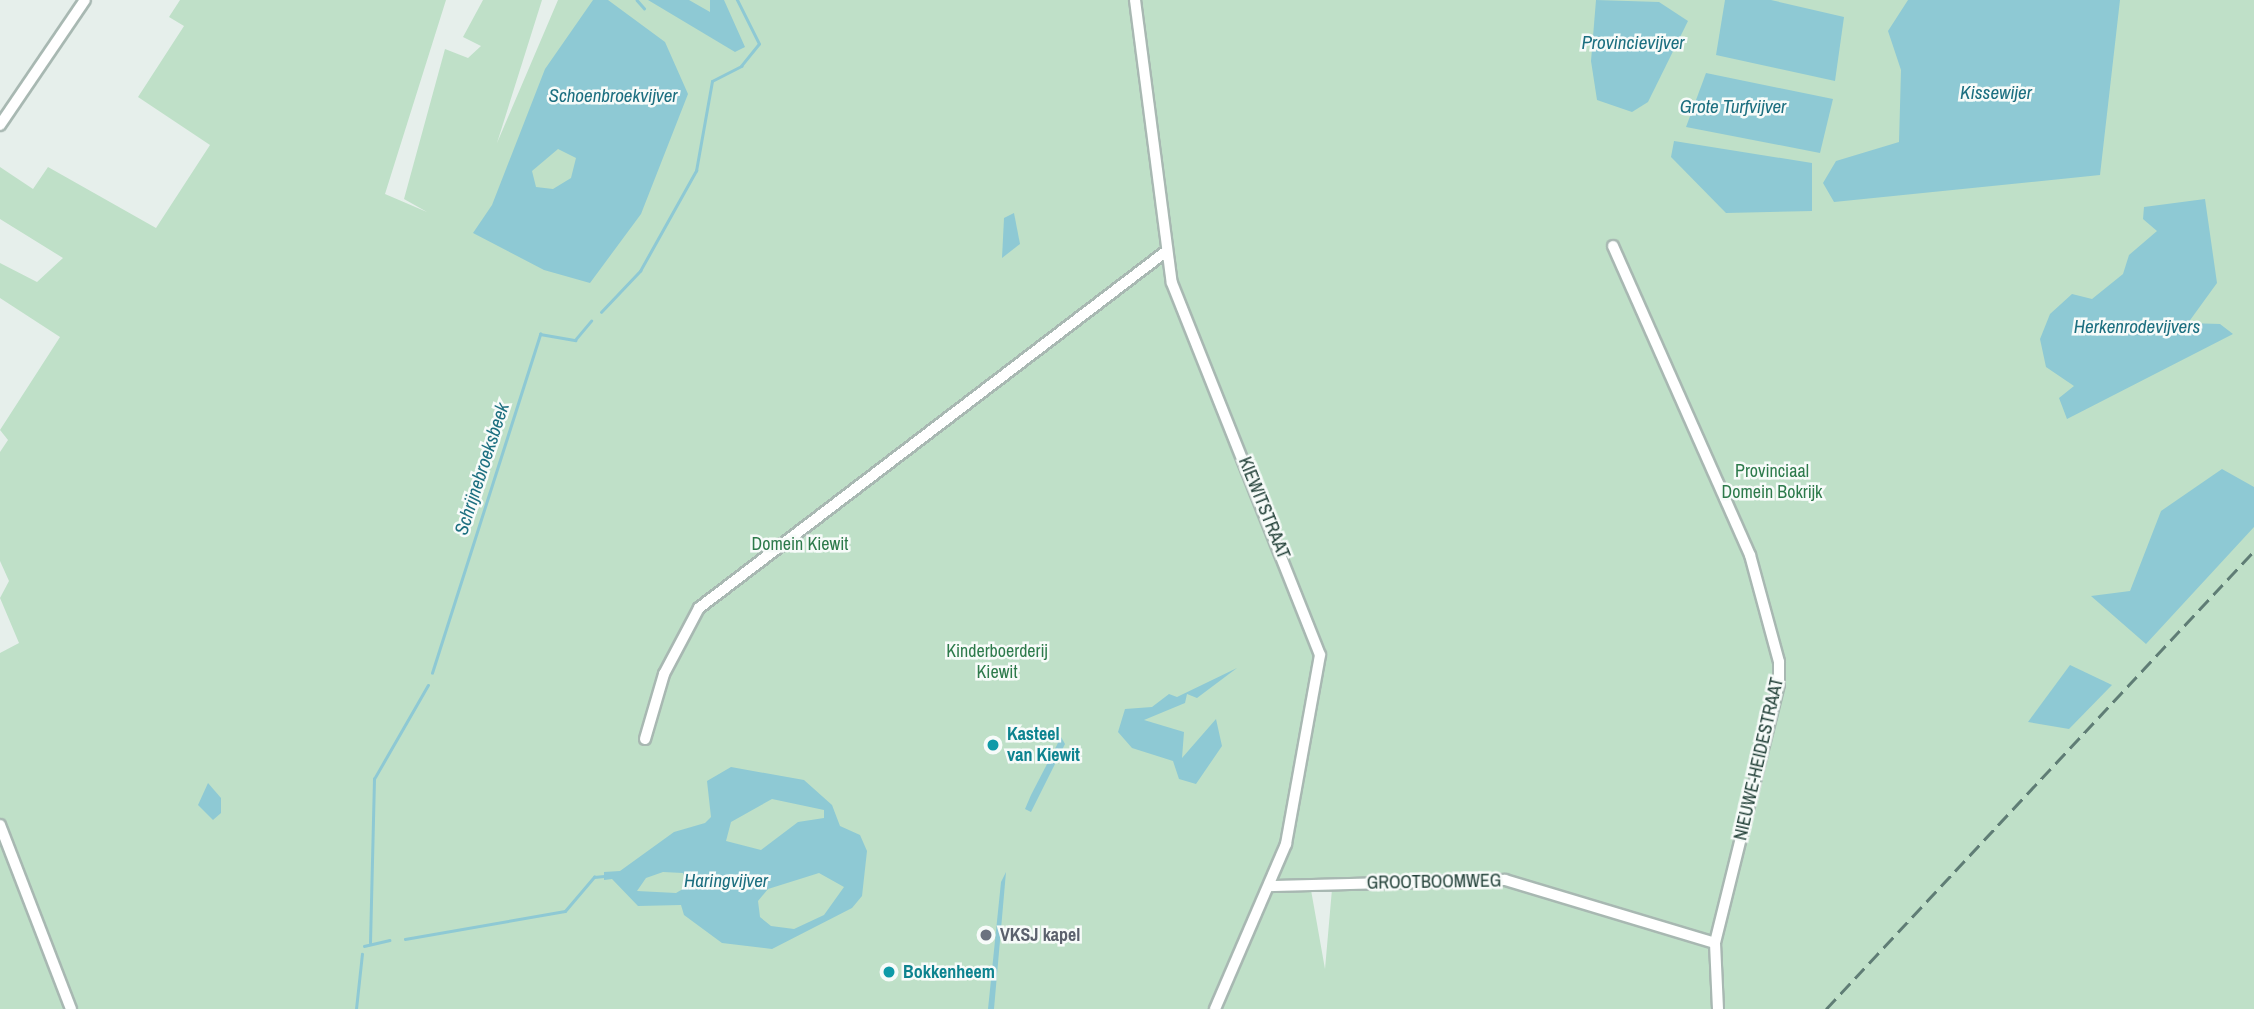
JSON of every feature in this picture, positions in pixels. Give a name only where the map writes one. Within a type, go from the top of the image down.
[{"type":"street","points":[[0,125],[85,0]]},
{"type":"street","name":"KIEWITSTRAAT","points":[[1135,0],[1164,253],[1320,655],[1292,817],[1270,886],[1215,1009]]},
{"type":"street","name":"NIEUWE-HEIDESTRAAT","points":[[1613,246],[1751,555],[1779,662],[1779,684],[1715,943],[1718,1009]]},
{"type":"street","points":[[645,739],[664,674],[699,608],[1164,253]]},
{"type":"street","points":[[1,829],[72,1009]]},
{"type":"street","name":"GROOTBOOMWEG","points":[[1270,886],[1505,880],[1715,943]]},
{"type":"green space","points":[[180,0],[446,0],[385,194],[427,212],[404,199],[445,49],[468,58],[481,46],[463,37],[483,0],[542,0],[497,143],[558,0],[2254,0],[2254,1009],[0,1009],[0,653],[19,643],[0,598],[9,581],[0,561],[0,452],[8,440],[0,430],[60,337],[0,298],[0,263],[37,282],[63,258],[0,219],[0,167],[33,189],[48,167],[156,228],[210,145],[138,97],[184,26],[169,17]],"holes":[[[1332,889],[1325,969],[1311,890]]]},
{"type":"water","name":"Schoenbroekvijver","points":[[593,0],[608,0],[665,42],[688,94],[641,214],[590,283],[544,270],[473,233],[492,205],[545,69]],"holes":[[[558,149],[576,158],[571,178],[553,189],[536,187],[532,171]]]},
{"type":"water","points":[[648,0],[689,0],[710,12],[710,0],[724,0],[745,47],[735,52]]},
{"type":"water","name":"Provincievijver","points":[[1596,0],[1659,2],[1688,21],[1648,102],[1632,112],[1597,100],[1591,61]]},
{"type":"water","points":[[1725,0],[1771,0],[1844,17],[1835,81],[1716,55]]},
{"type":"water","name":"Kissewijer","points":[[1908,0],[2120,0],[2100,175],[1834,202],[1823,183],[1836,161],[1899,142],[1901,70],[1888,31]]},
{"type":"water","name":"Grote Turfvijver","points":[[1706,73],[1833,99],[1820,153],[1686,127]]},
{"type":"water","points":[[1674,141],[1812,163],[1812,211],[1726,213],[1671,157]]},
{"type":"water","name":"Herkenrodevijvers","points":[[2205,199],[2217,283],[2188,323],[2220,324],[2233,334],[2067,419],[2059,398],[2074,386],[2046,367],[2040,339],[2050,314],[2072,294],[2092,299],[2123,274],[2129,255],[2157,231],[2143,219],[2144,207]]},
{"type":"water","points":[[1014,213],[1020,244],[1002,258],[1004,218]]},
{"type":"water","points":[[2222,469],[2254,487],[2254,527],[2146,644],[2091,596],[2130,591],[2161,511]]},
{"type":"water","points":[[2070,665],[2112,685],[2069,729],[2028,722]]},
{"type":"water","points":[[1237,668],[1197,698],[1187,694],[1185,703],[1144,720],[1184,732],[1182,758],[1216,719],[1222,746],[1196,784],[1179,779],[1173,761],[1132,748],[1118,732],[1125,709],[1152,707],[1169,694],[1177,697]]},
{"type":"water","points":[[1061,737],[1065,744],[1031,812],[1025,809]]},
{"type":"water","name":"Haringvijver","points":[[731,767],[804,780],[832,805],[840,826],[860,835],[867,851],[862,896],[852,908],[772,949],[722,943],[684,915],[681,905],[638,906],[612,879],[604,880],[604,872],[620,871],[674,832],[705,823],[711,817],[707,781]],"holes":[[[772,799],[824,810],[824,818],[798,822],[761,850],[726,841],[731,822]],[[663,872],[683,873],[688,886],[676,893],[637,891],[646,878]],[[819,873],[844,887],[824,915],[794,929],[771,926],[760,917],[758,901],[768,889]]]},
{"type":"water","points":[[208,783],[221,798],[221,813],[213,820],[198,805]]},
{"type":"water","points":[[1006,872],[994,1009],[988,1009],[1001,882]]},
{"type":"waterway","points":[[637,0],[644,8]]},
{"type":"waterway","name":"Schrijnebroeksbeek","points":[[601,312],[640,271],[696,171],[712,81],[741,66],[759,44],[737,0]]},
{"type":"waterway","name":"Schrijnebroeksbeek","points":[[432,673],[540,334],[575,340],[591,321]]},
{"type":"waterway","name":"Schrijnebroeksbeek","points":[[370,943],[374,779],[428,685]]},
{"type":"waterway","points":[[405,939],[565,911],[594,877],[604,876]]},
{"type":"waterway","points":[[364,946],[389,940]]},
{"type":"waterway","name":"Schrijnebroeksbeek","points":[[356,1009],[362,954]]},
{"type":"railway","points":[[1826,1009],[2254,551]]},
{"type":"place","name":"Kasteel van Kiewit","points":[[993,745]]},
{"type":"place","name":"VKSJ kapel","points":[[986,935]]},
{"type":"place","name":"Bokkenheem","points":[[889,972]]},
{"type":"park label","name":"Provinciaal Domein Bokrijk","points":[[1772,482]]},
{"type":"park label","name":"Domein Kiewit","points":[[800,544]]},
{"type":"park label","name":"Kinderboerderij Kiewit","points":[[997,662]]}]
